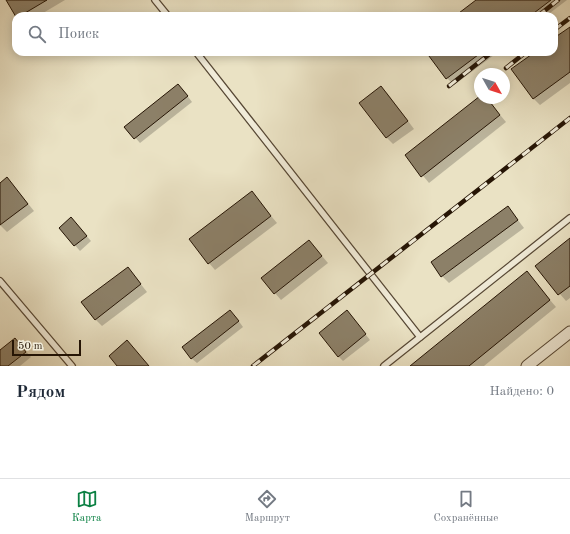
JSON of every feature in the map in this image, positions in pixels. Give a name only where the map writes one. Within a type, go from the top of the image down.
[{"type":"street","points":[[527,366],[570,332]]},
{"type":"lane","points":[[155,0],[165,12]]},
{"type":"lane","points":[[199,56],[420,337]]},
{"type":"lane","points":[[384,366],[570,218]]},
{"type":"lane","points":[[0,281],[72,366]]},
{"type":"building","points":[[6,0],[47,0],[27,12],[13,12]]},
{"type":"building","points":[[476,0],[551,0],[535,12],[460,12]]},
{"type":"building","points":[[570,27],[570,72],[533,99],[511,69],[529,56],[558,56],[558,35]]},
{"type":"building","points":[[429,56],[477,56],[446,79]]},
{"type":"building","points":[[178,84],[188,96],[134,139],[124,127]]},
{"type":"building","points":[[381,86],[408,121],[386,138],[359,103]]},
{"type":"building","points":[[474,101],[474,104],[492,104],[500,115],[421,177],[405,155]]},
{"type":"building","points":[[7,177],[28,204],[0,225],[0,183]]},
{"type":"building","points":[[252,191],[271,216],[208,264],[189,239]]},
{"type":"building","points":[[508,206],[518,220],[441,277],[431,262]]},
{"type":"building","points":[[71,217],[87,236],[74,246],[59,228]]},
{"type":"building","points":[[570,238],[570,286],[558,295],[535,266]]},
{"type":"building","points":[[309,240],[322,256],[274,294],[261,278]]},
{"type":"building","points":[[128,267],[141,284],[95,320],[81,302]]},
{"type":"building","points":[[527,271],[550,300],[469,366],[410,366]]},
{"type":"building","points":[[230,310],[239,321],[191,359],[182,347]]},
{"type":"building","points":[[347,310],[366,334],[338,357],[319,333]]},
{"type":"building","points":[[15,338],[26,352],[8,366],[0,366],[0,350]]},
{"type":"building","points":[[127,340],[149,366],[117,366],[109,356]]},
{"type":"railway","points":[[543,12],[558,0]]},
{"type":"railway","points":[[558,27],[570,18]]},
{"type":"railway","points":[[449,86],[487,56]]},
{"type":"railway","points":[[506,68],[521,56]]},
{"type":"railway","points":[[253,366],[570,118]]}]
